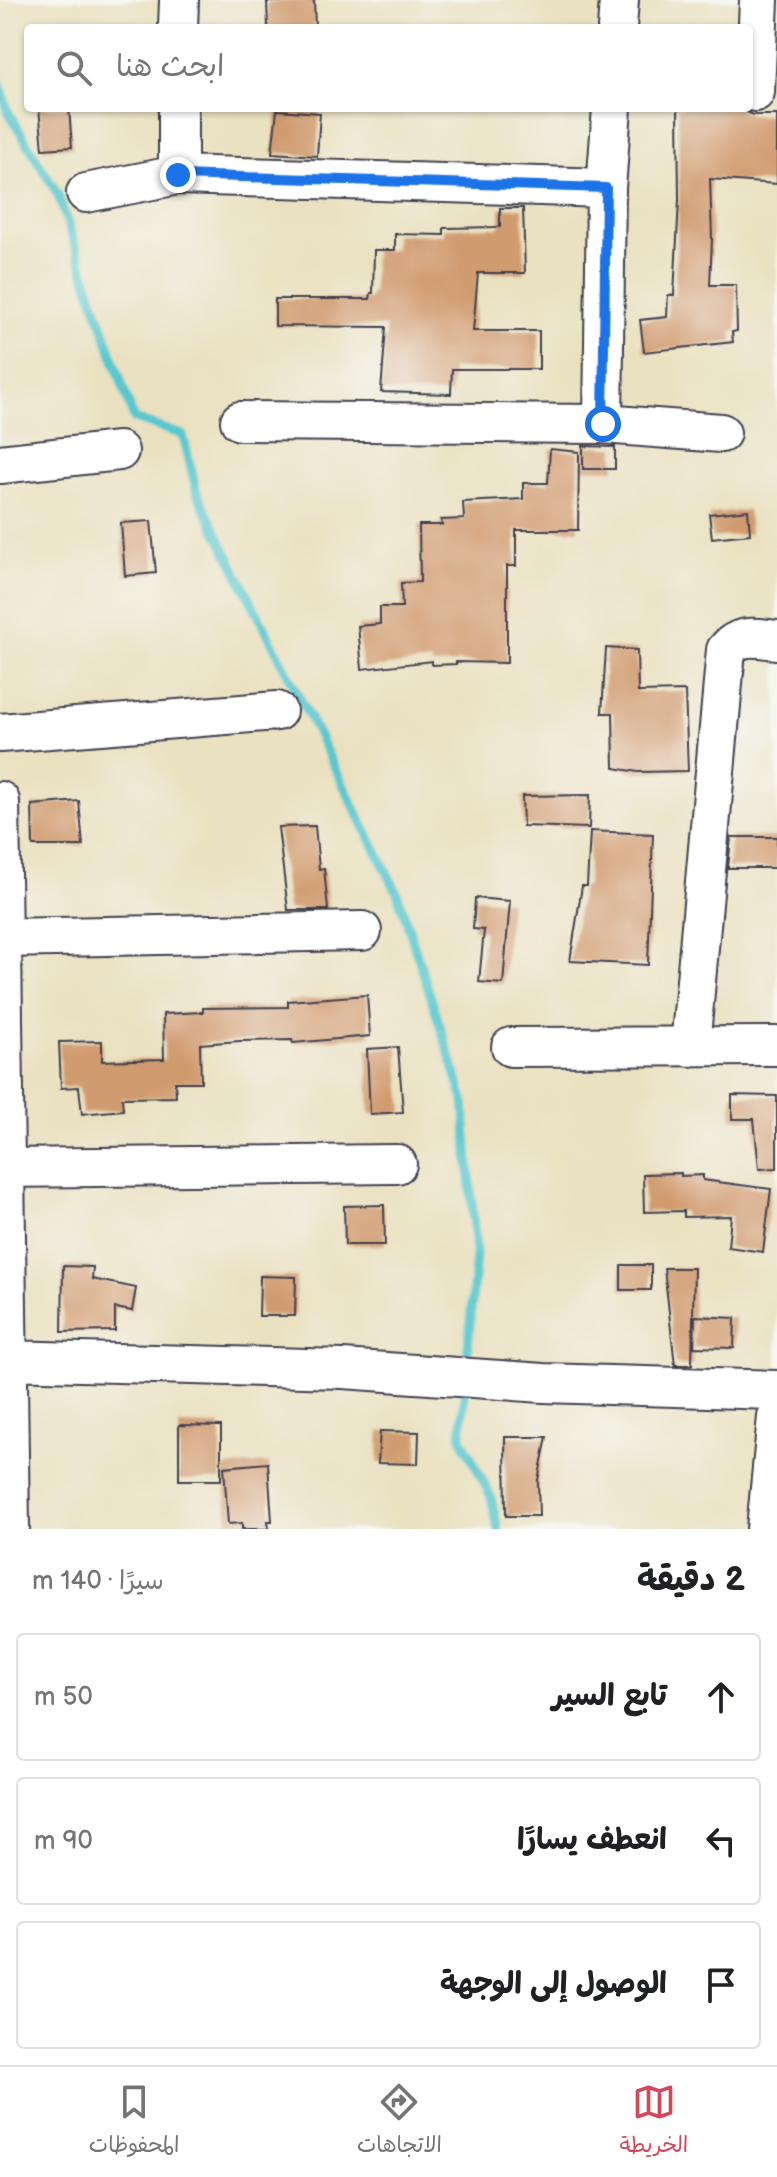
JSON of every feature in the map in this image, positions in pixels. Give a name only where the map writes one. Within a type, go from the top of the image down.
[{"type":"street","points":[[178,24],[179,0]]},
{"type":"street","points":[[617,24],[619,0]]},
{"type":"street","points":[[755,92],[759,0]]},
{"type":"street","points":[[178,112],[178,175]]},
{"type":"street","points":[[603,424],[606,188],[612,112]]},
{"type":"street","points":[[86,193],[178,175],[606,188]]},
{"type":"street","points":[[240,421],[603,424],[721,433]]},
{"type":"street","points":[[0,464],[119,451]]},
{"type":"street","points":[[690,1047],[726,650],[733,641],[748,637],[777,640]]},
{"type":"street","points":[[0,733],[277,711]]},
{"type":"street","points":[[0,801],[2,1168],[10,1529]]},
{"type":"street","points":[[2,938],[362,931]]},
{"type":"street","points":[[511,1047],[777,1046]]},
{"type":"street","points":[[2,1168],[397,1164]]},
{"type":"street","points":[[7,1360],[343,1369],[543,1383],[777,1390]]},
{"type":"street","points":[[766,1529],[777,1417]]},
{"type":"building","points":[[314,0],[315,24],[268,24],[267,2]]},
{"type":"building","points":[[39,112],[69,112],[72,147],[43,149]]},
{"type":"building","points":[[277,112],[320,113],[317,156],[272,153]]},
{"type":"building","points":[[678,112],[777,115],[777,184],[710,179],[710,285],[736,285],[737,331],[732,332],[733,342],[644,352],[640,320],[667,317],[668,295],[674,295],[679,200]]},
{"type":"building","points":[[500,208],[523,208],[525,273],[478,273],[473,331],[539,331],[539,369],[452,369],[451,394],[381,392],[386,327],[275,326],[275,299],[370,299],[373,293],[374,250],[395,250],[395,234],[444,235],[444,228],[500,227]]},
{"type":"building","points":[[583,446],[615,447],[615,469],[583,469]]},
{"type":"building","points":[[550,449],[579,452],[578,530],[516,530],[516,566],[507,566],[507,663],[432,665],[432,661],[362,669],[358,626],[380,624],[380,607],[402,607],[401,583],[420,582],[419,525],[442,525],[441,520],[464,519],[463,502],[523,499],[523,483],[548,483]]},
{"type":"building","points":[[748,510],[750,534],[712,538],[709,514]]},
{"type":"building","points":[[151,521],[156,573],[125,576],[121,523]]},
{"type":"building","points":[[606,648],[637,650],[638,692],[685,691],[688,771],[638,772],[614,768],[613,713],[602,713]]},
{"type":"building","points":[[590,795],[589,828],[523,826],[522,796]]},
{"type":"building","points":[[79,801],[83,846],[33,846],[32,805]]},
{"type":"building","points":[[315,826],[319,869],[324,868],[328,910],[288,910],[278,827]]},
{"type":"building","points":[[590,831],[653,834],[648,965],[570,961],[582,886],[587,886]]},
{"type":"building","points":[[731,837],[777,837],[777,868],[728,868]]},
{"type":"building","points":[[475,898],[510,901],[503,984],[479,982],[484,930],[473,929]]},
{"type":"building","points":[[367,995],[370,1036],[293,1043],[292,1040],[200,1044],[201,1082],[175,1082],[176,1097],[122,1098],[123,1110],[82,1114],[79,1087],[61,1088],[59,1042],[102,1041],[102,1061],[164,1059],[163,1014],[203,1012],[203,1008],[288,1007],[288,1001]]},
{"type":"building","points":[[398,1047],[403,1112],[370,1114],[367,1049]]},
{"type":"building","points":[[732,1095],[777,1096],[777,1168],[759,1169],[754,1119],[732,1119]]},
{"type":"building","points":[[681,1173],[681,1176],[703,1175],[703,1180],[771,1189],[763,1252],[728,1247],[731,1216],[684,1217],[684,1211],[644,1212],[643,1174]]},
{"type":"building","points":[[384,1205],[385,1245],[345,1245],[344,1206]]},
{"type":"building","points":[[621,1265],[651,1265],[651,1290],[621,1290]]},
{"type":"building","points":[[63,1266],[93,1267],[92,1279],[136,1288],[132,1311],[115,1308],[115,1331],[62,1332]]},
{"type":"building","points":[[664,1268],[694,1268],[692,1365],[675,1365]]},
{"type":"building","points":[[260,1276],[296,1277],[295,1316],[259,1316]]},
{"type":"building","points":[[695,1316],[735,1318],[734,1348],[694,1347]]},
{"type":"building","points":[[179,1425],[221,1426],[221,1480],[179,1480]]},
{"type":"building","points":[[380,1431],[419,1432],[418,1464],[378,1463]]},
{"type":"building","points":[[505,1437],[547,1437],[538,1480],[539,1516],[506,1516]]},
{"type":"building","points":[[268,1463],[272,1521],[268,1521],[269,1529],[242,1529],[242,1523],[228,1524],[224,1467]]},
{"type":"waterway","points":[[0,83],[8,111],[58,195],[134,419],[183,435],[197,493],[397,892],[464,1100],[476,1254],[466,1370]]},
{"type":"waterway","points":[[465,1385],[461,1437],[491,1497],[498,1529]]},
{"type":"route","points":[[178,175],[606,188],[603,424]]}]
